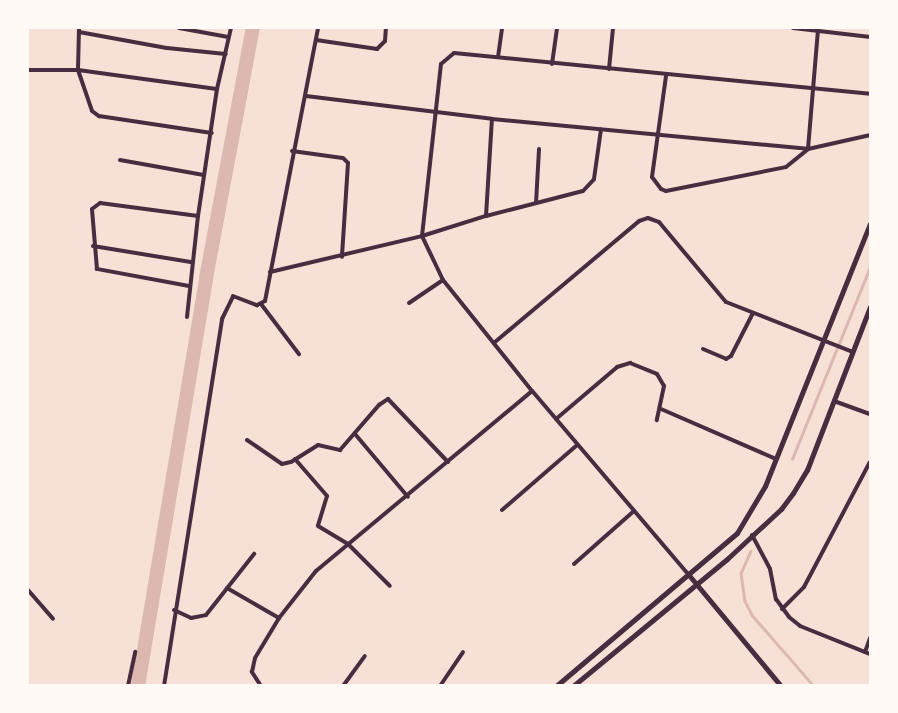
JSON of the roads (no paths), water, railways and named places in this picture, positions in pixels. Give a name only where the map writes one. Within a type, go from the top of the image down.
[{"type":"main road","points":[[556,686],[737,532],[752,510],[776,459],[870,224]]},
{"type":"main road","points":[[573,686],[697,584],[752,535],[793,493],[806,470],[870,307]]},
{"type":"main road","points":[[688,574],[781,686]]},
{"type":"street","points":[[179,28],[228,37]]},
{"type":"street","points":[[187,317],[191,262],[212,133],[217,89],[231,28]]},
{"type":"street","points":[[261,304],[270,272],[292,151],[306,96],[318,28]]},
{"type":"street","points":[[316,40],[377,49],[385,41],[386,28]]},
{"type":"street","points":[[498,57],[502,28]]},
{"type":"street","points":[[552,64],[556,28]]},
{"type":"street","points":[[609,69],[613,28]]},
{"type":"street","points":[[793,28],[870,37]]},
{"type":"street","points":[[212,133],[98,116],[87,104],[78,70],[79,30],[167,48],[226,54]]},
{"type":"street","points":[[666,76],[660,133],[652,176],[657,185],[666,191],[786,167],[808,149],[818,30]]},
{"type":"street","points":[[688,574],[532,391],[495,342],[443,280],[422,236],[434,112],[441,64],[446,57],[454,53],[666,76],[870,94]]},
{"type":"street","points":[[28,70],[78,70],[217,89]]},
{"type":"street","points":[[306,96],[492,119],[660,133],[808,149],[870,134]]},
{"type":"street","points":[[486,216],[492,119]]},
{"type":"street","points":[[270,272],[342,257],[422,236],[486,216],[583,191],[590,186],[601,129]]},
{"type":"street","points":[[536,203],[539,149]]},
{"type":"street","points":[[292,151],[343,158],[348,163],[342,257]]},
{"type":"street","points":[[120,160],[204,175]]},
{"type":"street","points":[[189,286],[100,271],[95,265],[92,209],[100,203],[198,216]]},
{"type":"street","points":[[495,342],[639,221],[648,218],[659,222],[726,302],[831,341],[853,352]]},
{"type":"street","points":[[93,246],[191,262]]},
{"type":"street","points":[[409,304],[443,280]]},
{"type":"street","points":[[164,686],[174,610],[222,319],[233,296],[261,304],[299,354]]},
{"type":"street","points":[[703,349],[726,359],[731,356],[753,313]]},
{"type":"street","points":[[556,419],[617,368],[630,363],[657,374],[664,386],[657,420]]},
{"type":"street","points":[[261,686],[254,676],[252,664],[279,618],[316,571],[408,497],[532,391]]},
{"type":"street","points":[[247,440],[280,463],[288,464],[318,446],[340,450],[379,404],[390,400],[448,462]]},
{"type":"street","points":[[834,401],[870,414]]},
{"type":"street","points":[[660,409],[776,459]]},
{"type":"street","points":[[355,434],[408,497]]},
{"type":"street","points":[[502,510],[577,445]]},
{"type":"street","points":[[295,459],[327,496],[318,526],[348,544],[390,586]]},
{"type":"street","points":[[782,609],[804,587],[870,462]]},
{"type":"street","points":[[574,564],[634,511]]},
{"type":"street","points":[[752,535],[770,569],[772,586],[782,609],[800,626],[870,654]]},
{"type":"street","points":[[174,610],[191,618],[206,615],[254,554]]},
{"type":"street","points":[[226,588],[279,618]]},
{"type":"street","points":[[28,590],[53,619]]},
{"type":"street","points":[[865,652],[870,638]]},
{"type":"street","points":[[128,686],[135,652]]},
{"type":"street","points":[[440,686],[463,652]]},
{"type":"street","points":[[343,686],[366,656]]},
{"type":"waterway","points":[[138,686],[206,278],[253,28]]},
{"type":"waterway","points":[[792,459],[870,267]]},
{"type":"waterway","points":[[751,551],[741,573],[745,601],[752,615],[814,686]]}]
